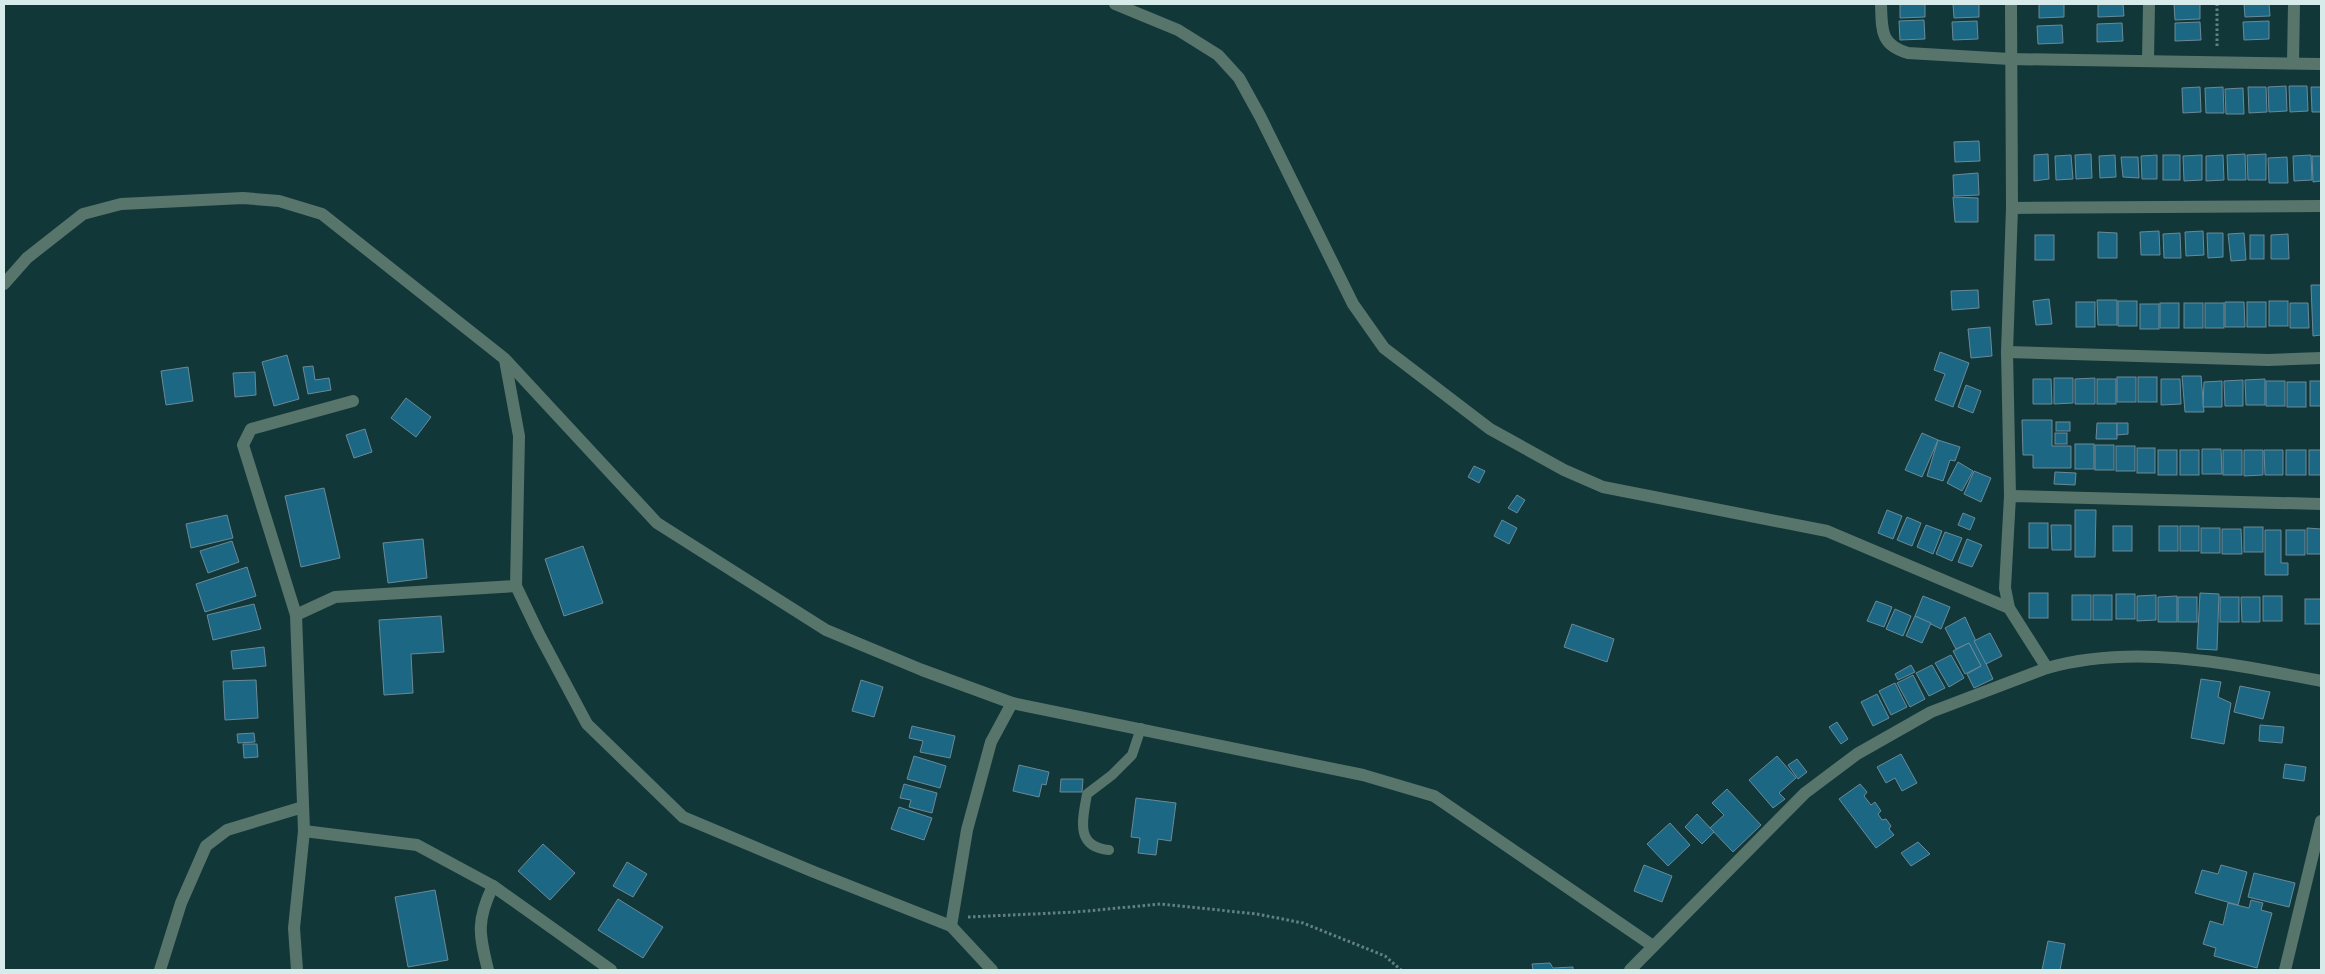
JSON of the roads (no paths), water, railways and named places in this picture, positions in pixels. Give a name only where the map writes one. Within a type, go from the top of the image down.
[{"type":"street","points":[[1114,4],[1178,30],[1218,55],[1239,78],[1261,118],[1353,304],[1384,348],[1490,429],[1564,470],[1603,487],[1827,531],[2008,608]]},
{"type":"street","points":[[1882,4],[1882,26],[1886,42],[1895,49],[1908,53],[2010,59],[2321,64]]},
{"type":"street","points":[[2011,4],[2012,208],[2007,352],[2010,496],[2006,588],[2008,608],[2047,668]]},
{"type":"street","points":[[2148,60],[2149,4]]},
{"type":"street","points":[[2293,63],[2294,4]]},
{"type":"street","points":[[4,284],[28,258],[83,214],[121,204],[243,198],[279,201],[322,214],[505,359],[657,523],[826,630],[922,670],[1012,703],[1363,775],[1434,796],[1652,946]]},
{"type":"street","points":[[2012,208],[2321,206]]},
{"type":"street","points":[[2007,352],[2268,360],[2321,358]]},
{"type":"street","points":[[505,359],[519,436],[516,586],[586,724],[683,817],[814,872],[953,922],[992,970]]},
{"type":"street","points":[[297,970],[294,928],[304,831],[304,807],[296,615],[243,445],[251,429],[352,401]]},
{"type":"street","points":[[2010,496],[2321,504]]},
{"type":"street","points":[[296,615],[335,597],[516,586]]},
{"type":"street","points":[[1630,970],[1805,793],[1857,754],[1931,712],[2047,668],[2096,659],[2135,657],[2191,660],[2321,682]]},
{"type":"street","points":[[953,922],[968,830],[991,742],[1012,703]]},
{"type":"street","points":[[160,970],[181,903],[206,846],[227,830],[304,807]]},
{"type":"street","points":[[2286,970],[2321,821]]},
{"type":"street","points":[[304,831],[418,846],[493,886],[611,970]]},
{"type":"street","points":[[488,970],[480,940],[482,909],[493,886]]},
{"type":"lane","points":[[1109,850],[1099,849],[1088,842],[1082,830],[1088,794],[1112,775],[1132,755],[1141,728]]}]
